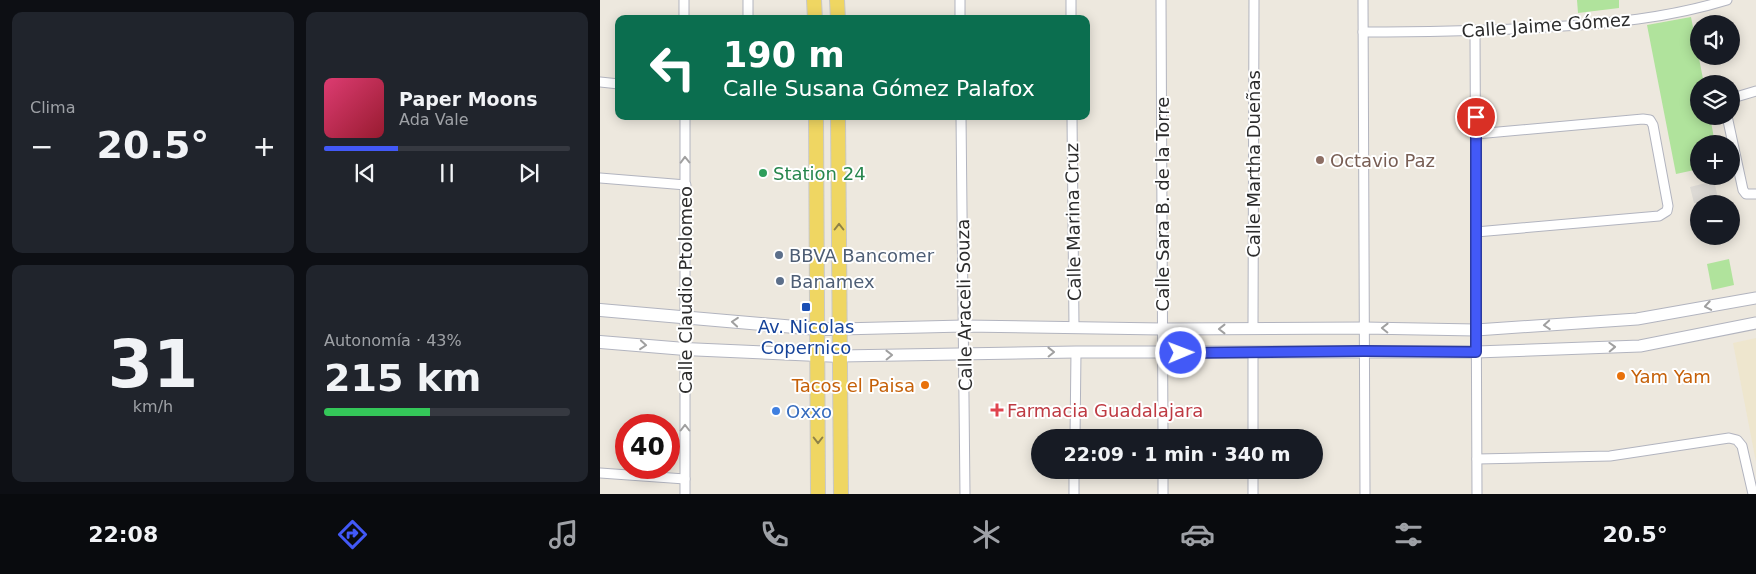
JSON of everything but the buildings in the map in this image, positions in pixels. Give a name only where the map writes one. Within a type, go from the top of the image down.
[{"type":"main road","points":[[814,0],[815,15]]},
{"type":"main road","points":[[837,0],[838,15]]},
{"type":"main road","points":[[816,120],[818,494]]},
{"type":"main road","points":[[838,120],[841,494]]},
{"type":"main road","points":[[600,310],[818,329],[840,329]]},
{"type":"main road","points":[[600,342],[685,349],[840,356]]},
{"type":"street","points":[[684,0],[684,15]]},
{"type":"street","points":[[748,0],[748,15]]},
{"type":"street","points":[[960,0],[960,15]]},
{"type":"street","points":[[1071,0],[1071,15]]},
{"type":"street","name":"Calle Sara B. de la Torre","points":[[1161,0],[1163,429]]},
{"type":"street","name":"Calle Martha Dueñas","points":[[1253,328],[1254,0]]},
{"type":"street","points":[[1363,0],[1365,494]]},
{"type":"street","name":"Calle Jaime Gómez","points":[[1364,32],[1475,31],[1606,24],[1672,13],[1727,0]]},
{"type":"street","points":[[1475,31],[1477,494]]},
{"type":"street","points":[[600,82],[615,84]]},
{"type":"street","points":[[1740,96],[1756,91]]},
{"type":"street","points":[[1476,134],[1643,119],[1650,120],[1653,125],[1668,201],[1667,211],[1659,216],[1476,232]]},
{"type":"street","name":"Calle Claudio Ptolomeo","points":[[685,120],[685,494]]},
{"type":"street","name":"Calle Araceli Souza","points":[[961,120],[965,494]]},
{"type":"street","name":"Calle Marina Cruz","points":[[1072,120],[1074,327]]},
{"type":"street","points":[[1729,125],[1742,190],[1746,194],[1756,194]]},
{"type":"street","points":[[600,178],[686,185]]},
{"type":"street","points":[[840,329],[964,326],[1476,330],[1637,319],[1756,298]]},
{"type":"street","points":[[840,356],[1076,352],[1476,352],[1640,346],[1756,323]]},
{"type":"street","points":[[1075,429],[1076,352]]},
{"type":"street","points":[[1253,352],[1253,429]]},
{"type":"street","points":[[1477,459],[1610,456],[1729,438],[1738,440],[1742,446],[1753,494]]},
{"type":"street","points":[[600,472],[685,479]]},
{"type":"street","points":[[1074,479],[1074,494]]},
{"type":"street","points":[[1163,479],[1163,494]]},
{"type":"street","points":[[1253,479],[1253,494]]},
{"type":"shaded area","points":[[1715,185],[1717,195],[1692,195],[1690,187]]},
{"type":"shaded area","points":[[1756,338],[1756,462],[1733,343]]},
{"type":"green space","points":[[1577,0],[1619,0],[1619,8],[1578,13]]},
{"type":"green space","points":[[1690,17],[1690,65],[1700,65],[1702,75],[1690,75],[1690,125],[1712,125],[1713,135],[1690,135],[1690,171],[1676,174],[1647,25]]},
{"type":"green space","points":[[1729,259],[1734,285],[1712,290],[1707,264]]},
{"type":"place","name":"Octavio Paz","points":[[1320,160]]},
{"type":"place","name":"Station 24","points":[[763,173]]},
{"type":"place","name":"BBVA Bancomer","points":[[779,255]]},
{"type":"place","name":"Banamex","points":[[780,281]]},
{"type":"place","name":"Av. Nicolas Copernico","points":[[806,307]]},
{"type":"place","name":"Yam Yam","points":[[1621,376]]},
{"type":"place","name":"Tacos el Paisa","points":[[925,385]]},
{"type":"place","name":"Farmacia Guadalajara","points":[[997,410]]},
{"type":"place","name":"Oxxo","points":[[776,411]]},
{"type":"route","points":[[1181,353],[1476,352],[1476,117]]}]
